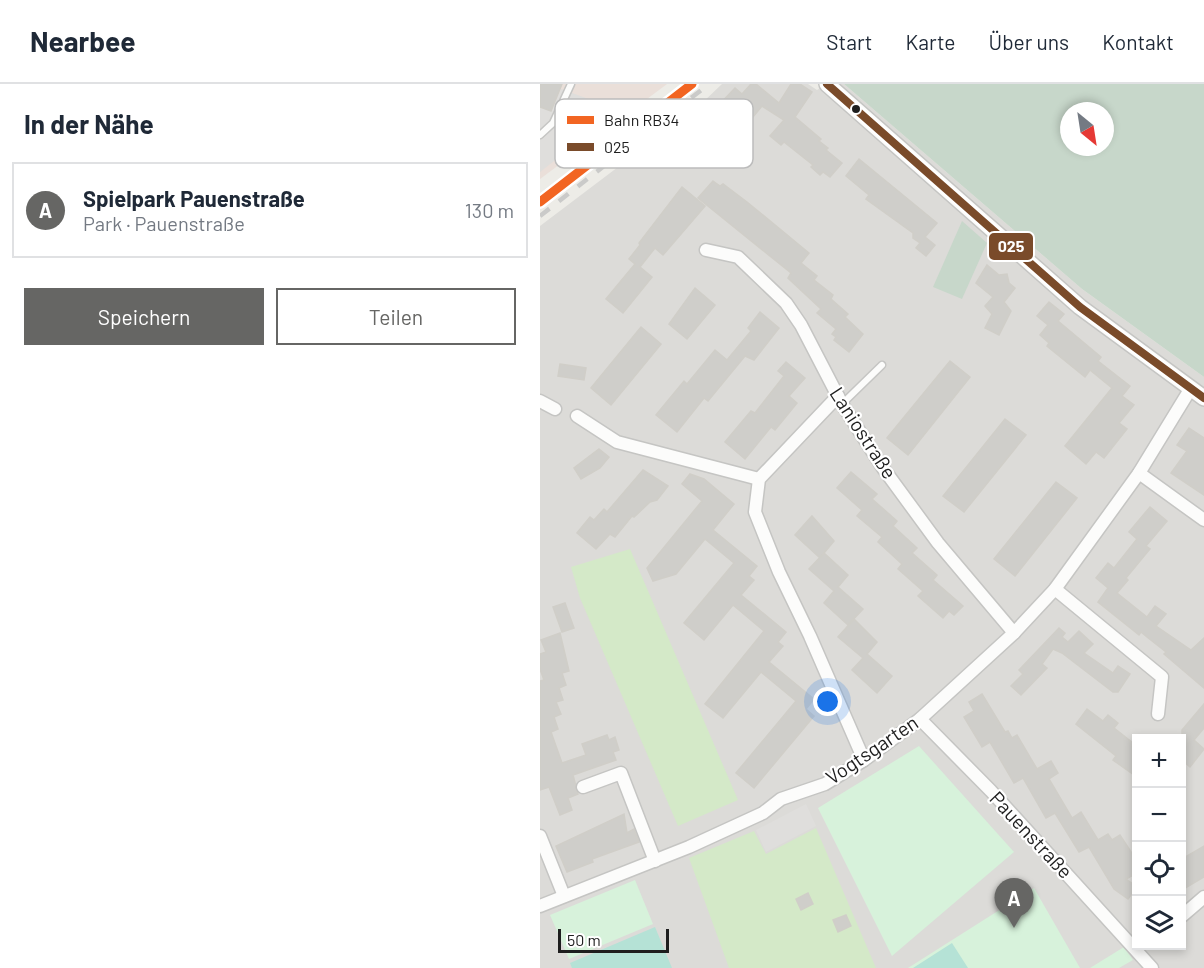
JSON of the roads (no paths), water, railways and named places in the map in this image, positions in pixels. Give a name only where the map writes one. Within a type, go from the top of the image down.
[{"type":"street","points":[[827,84],[1080,307],[1204,398]]},
{"type":"street","name":"Laniostraße","points":[[706,250],[738,257],[786,303],[801,325],[840,400],[883,468],[938,543],[1014,633]]},
{"type":"street","name":"Vogtsgarten","points":[[540,906],[655,861],[763,813],[781,800],[825,784],[864,760],[920,718],[1014,633],[1055,589],[1139,473],[1191,388]]},
{"type":"street","points":[[840,400],[759,479],[755,512],[779,572],[810,636],[864,760]]},
{"type":"street","points":[[540,401],[555,409]]},
{"type":"street","points":[[576,416],[617,442],[759,479]]},
{"type":"street","points":[[1139,473],[1204,520]]},
{"type":"street","points":[[1055,589],[1162,677],[1158,714]]},
{"type":"street","name":"Pauenstraße","points":[[920,718],[1132,938]]},
{"type":"street","points":[[583,787],[621,773],[655,861]]},
{"type":"street","points":[[540,836],[564,896]]},
{"type":"street","points":[[1186,913],[1204,897]]},
{"type":"street","name":"Pauenstraße","points":[[1143,950],[1152,968]]},
{"type":"lane","points":[[564,99],[571,84]]},
{"type":"lane","points":[[540,135],[555,119]]},
{"type":"lane","points":[[840,400],[882,365]]},
{"type":"railway","points":[[690,99],[709,84]]},
{"type":"railway","points":[[540,216],[601,168]]},
{"type":"rail line","name":"RB34","points":[[673,99],[692,84]]},
{"type":"rail line","name":"RB34","points":[[540,202],[584,168]]},
{"type":"place","name":"Spielpark Pauenstraße","points":[[1014,928]]}]
